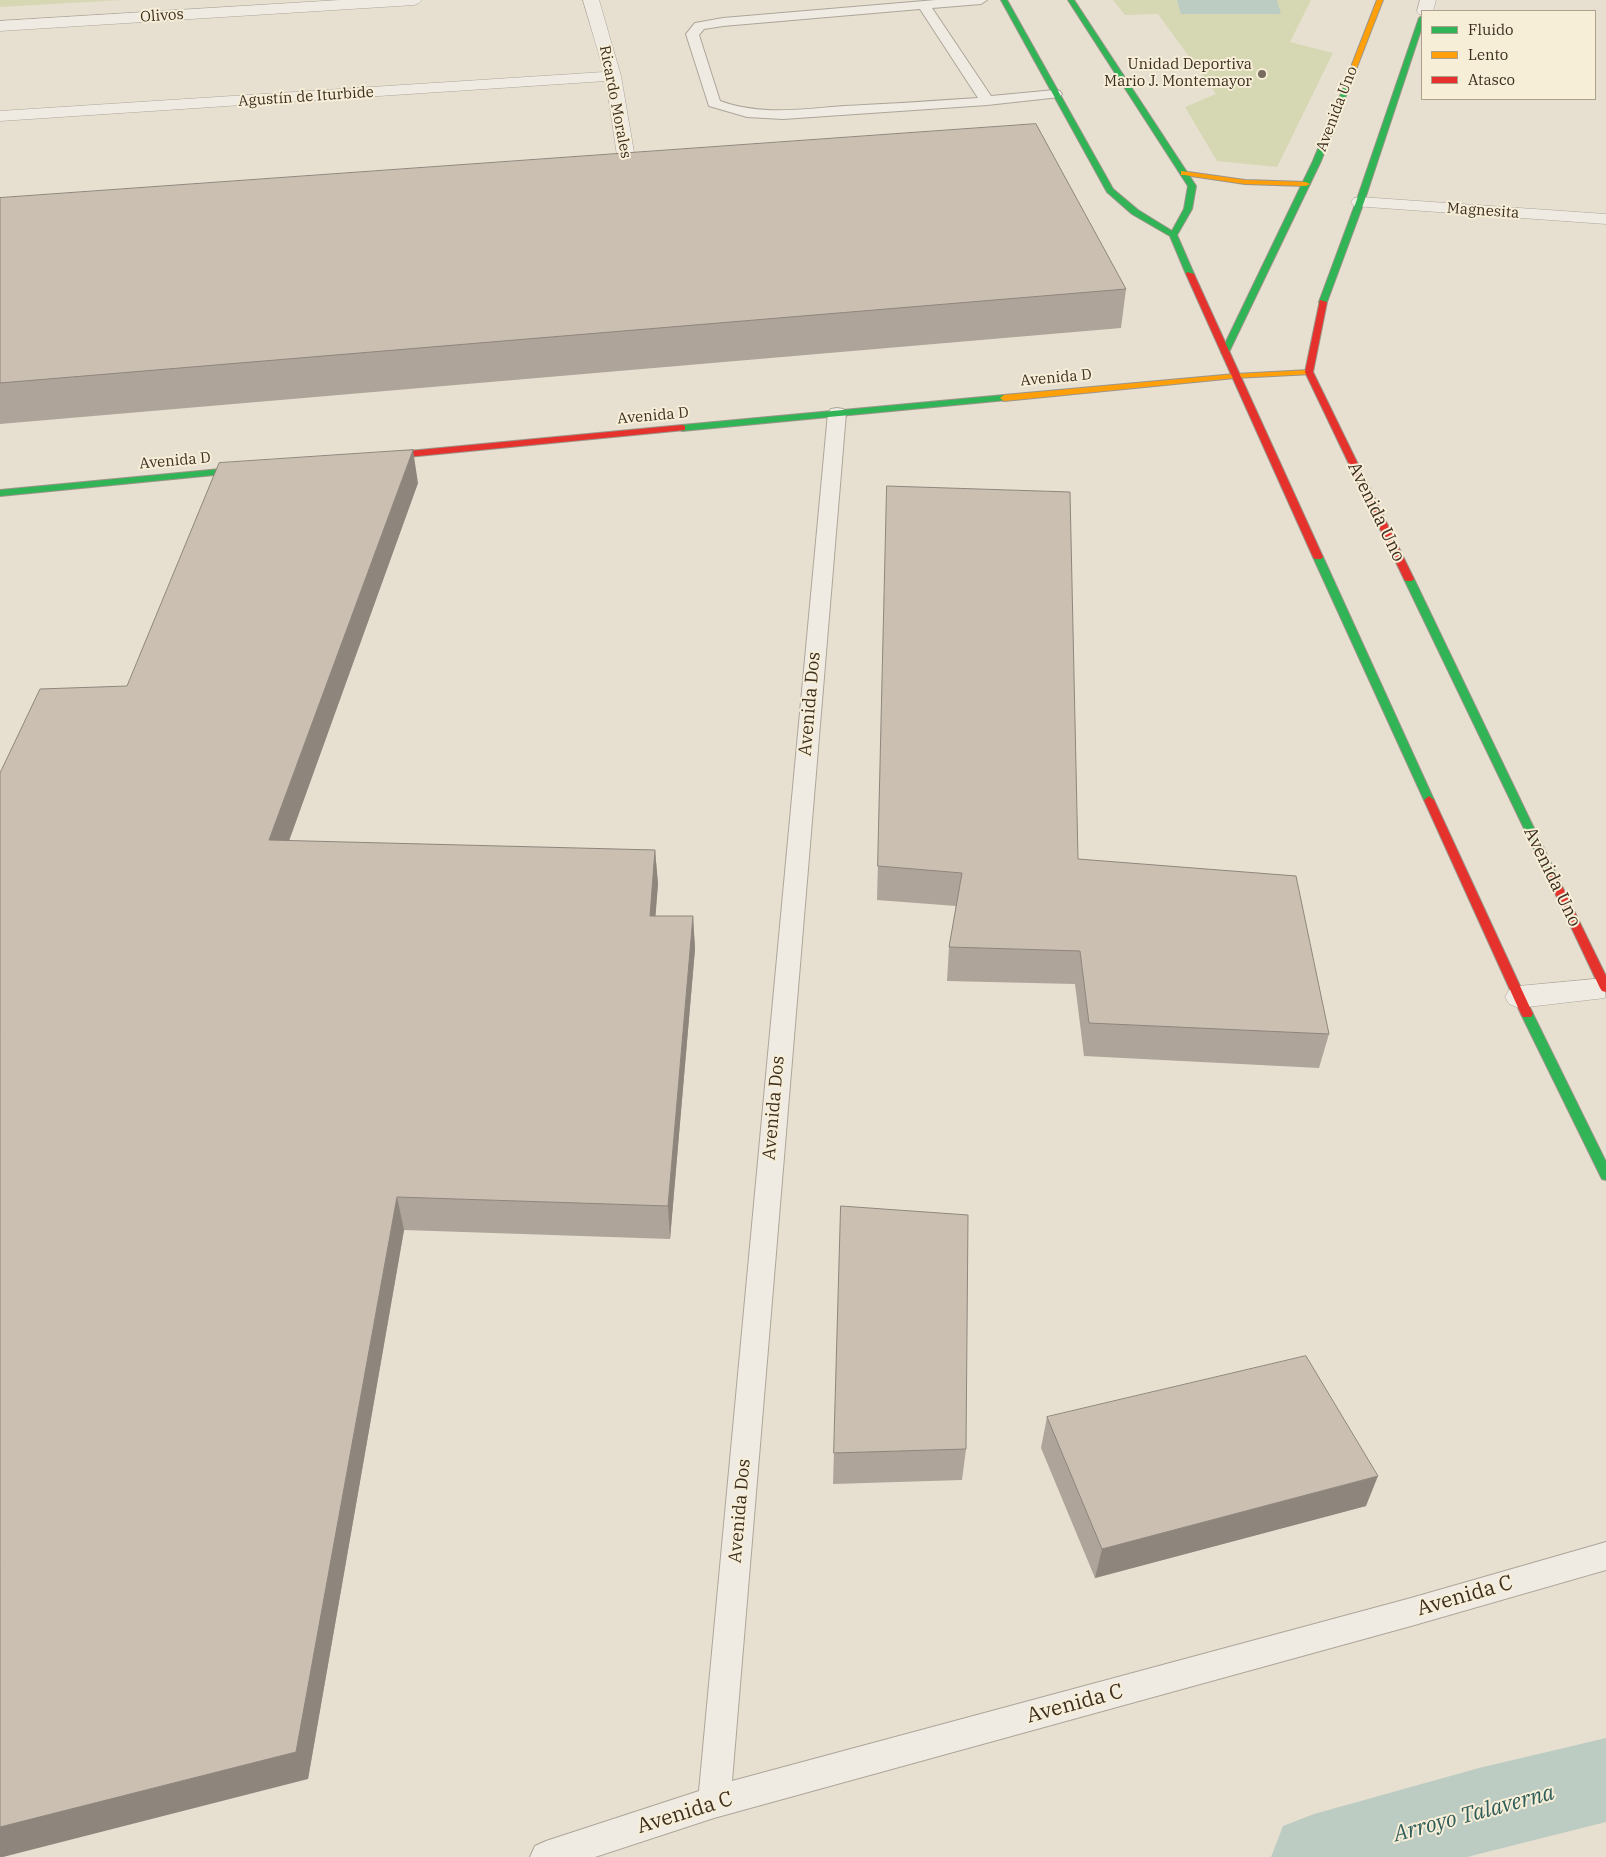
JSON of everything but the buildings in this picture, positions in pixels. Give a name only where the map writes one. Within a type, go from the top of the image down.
[{"type":"street","name":"Olivos","points":[[0,26],[414,0]]},
{"type":"street","name":"Ricardo Morales","points":[[591,0],[612,76],[629,176]]},
{"type":"street","points":[[1004,0],[1110,190],[1135,212],[1173,235],[1235,376],[1519,997],[1606,1175]]},
{"type":"street","points":[[1072,0],[1192,186],[1188,209],[1173,235]]},
{"type":"street","name":"Avenida Uno","points":[[1225,352],[1306,184],[1380,0]]},
{"type":"street","points":[[1309,372],[1322,303],[1360,202],[1421,21]]},
{"type":"street","name":"Agustín de Iturbide","points":[[0,116],[612,76]]},
{"type":"street","points":[[1184,173],[1220,180],[1275,185],[1306,184]]},
{"type":"street","points":[[609,177],[648,175]]},
{"type":"street","name":"Magnesita","points":[[1360,202],[1606,220]]},
{"type":"street","name":"Avenida Uno","points":[[1309,372],[1606,988]]},
{"type":"street","name":"Avenida D","points":[[364,458],[1235,376],[1309,372]]},
{"type":"street","name":"Avenida D","points":[[0,493],[266,468]]},
{"type":"street","points":[[1519,997],[1606,988]]},
{"type":"lane","points":[[981,0],[723,22],[700,26],[692,34],[714,103],[724,108],[745,112],[780,114],[987,101],[1055,94]]},
{"type":"lane","points":[[924,6],[987,101]]},
{"type":"lane","name":"Avenida Dos","points":[[714,1802],[782,1014],[837,413]]},
{"type":"lane","name":"Avenida C","points":[[546,1857],[714,1802],[1411,1612],[1606,1556]]},
{"type":"green space","points":[[0,0],[122,0],[0,7]]},
{"type":"green space","name":"Unidad Deportiva Mario J. Montemayor","points":[[1113,0],[1311,0],[1290,42],[1333,53],[1277,167],[1217,161],[1185,107],[1216,94],[1158,14],[1125,15]]},
{"type":"shaded area","points":[[1177,0],[1277,0],[1281,14],[1181,14]]},
{"type":"waterway","name":"Arroyo Talaverna","points":[[1314,1857],[1479,1811],[1606,1780]]},
{"type":"traffic: fast","points":[[1004,0],[1110,190],[1135,212],[1173,235],[1190,274]]},
{"type":"traffic: fast","points":[[1071,0],[1192,186],[1188,209],[1173,235]]},
{"type":"traffic: fast","points":[[1323,302],[1360,202],[1421,21]]},
{"type":"traffic: fast","points":[[1225,352],[1317,161],[1347,85]]},
{"type":"traffic: fast","points":[[682,428],[1004,398]]},
{"type":"traffic: fast","points":[[0,493],[252,469]]},
{"type":"traffic: fast","points":[[1318,557],[1429,800]]},
{"type":"traffic: fast","points":[[1409,579],[1551,874]]},
{"type":"traffic: fast","points":[[1527,1014],[1606,1175]]},
{"type":"traffic: slow","points":[[1347,85],[1380,0]]},
{"type":"traffic: slow","points":[[1184,173],[1245,182],[1306,184]]},
{"type":"traffic: slow","points":[[1004,398],[1235,376],[1309,372]]},
{"type":"traffic: jam","points":[[1190,274],[1318,557]]},
{"type":"traffic: jam","points":[[1323,302],[1309,372],[1409,579]]},
{"type":"traffic: jam","points":[[377,457],[682,428]]},
{"type":"traffic: jam","points":[[1429,800],[1527,1014]]},
{"type":"traffic: jam","points":[[1551,874],[1606,988]]},
{"type":"place","name":"Unidad Deportiva Mario J. Montemayor","points":[[1262,74]]}]
